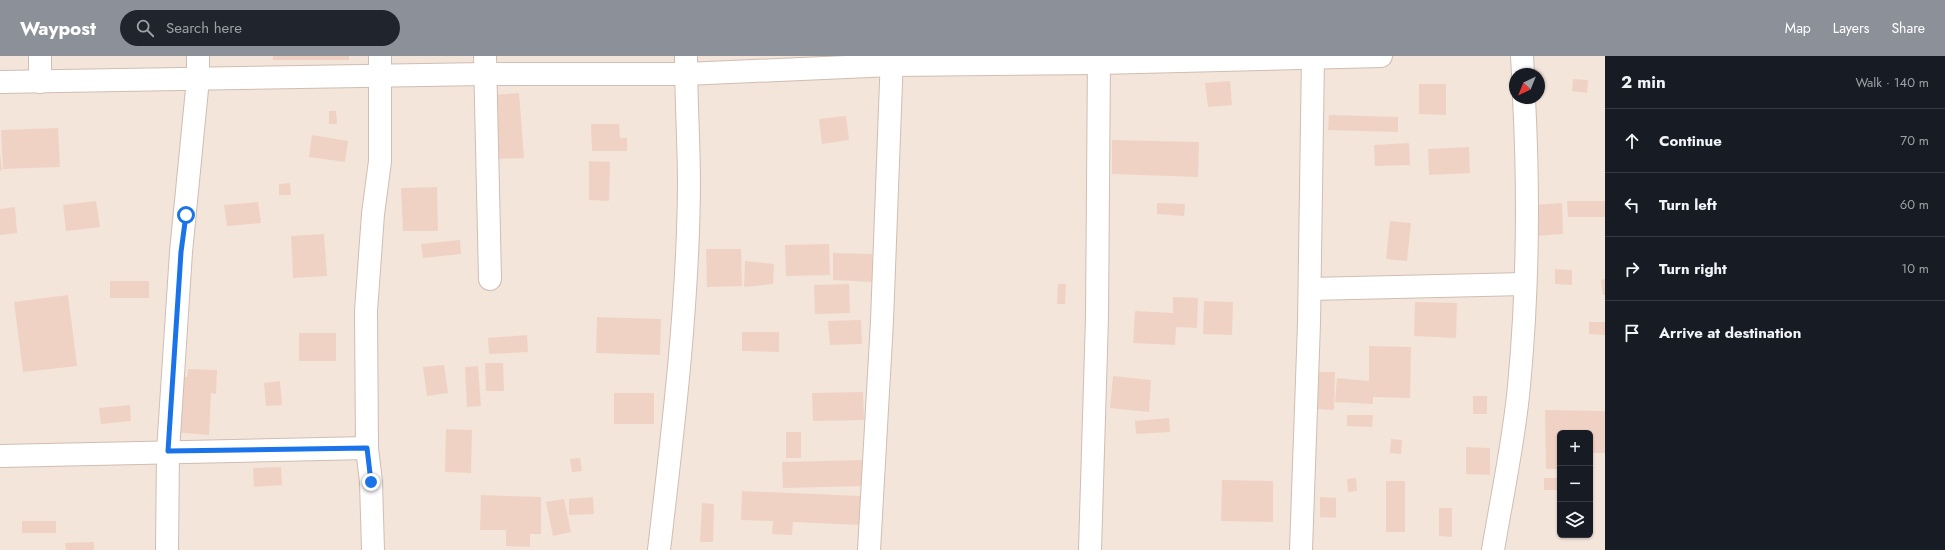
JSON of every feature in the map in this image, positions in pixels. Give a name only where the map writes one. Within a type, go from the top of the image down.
[{"type":"street","points":[[40,56],[40,82]]},
{"type":"street","points":[[167,550],[168,451],[181,252],[198,79],[198,56]]},
{"type":"street","points":[[0,82],[198,79],[381,66],[686,65],[892,60],[1099,60],[1381,56]]},
{"type":"street","points":[[1522,56],[1523,68]]},
{"type":"street","points":[[1301,550],[1310,289],[1312,57]]},
{"type":"street","points":[[869,550],[882,321],[892,60]]},
{"type":"street","points":[[1090,550],[1097,317],[1099,60]]},
{"type":"street","points":[[485,65],[490,279]]},
{"type":"street","points":[[659,550],[672,432],[684,294],[689,187],[686,65]]},
{"type":"street","points":[[373,550],[371,482],[367,448],[366,311],[373,214],[380,161],[381,66]]},
{"type":"street","points":[[1493,550],[1519,387],[1525,284],[1527,162],[1524,104]]},
{"type":"street","points":[[1310,289],[1525,284]]},
{"type":"street","points":[[0,456],[168,451],[367,448]]},
{"type":"shaded area","points":[[0,56],[1605,56],[1605,550],[0,550]]},
{"type":"building","points":[[273,56],[349,56],[349,60],[273,60]]},
{"type":"building","points":[[1573,79],[1588,80],[1587,93],[1572,91]]},
{"type":"building","points":[[1230,81],[1232,105],[1208,107],[1205,83]]},
{"type":"building","points":[[1419,84],[1446,84],[1446,115],[1419,114]]},
{"type":"building","points":[[519,93],[524,158],[495,159],[491,95]]},
{"type":"building","points":[[329,111],[336,111],[337,124],[329,124]]},
{"type":"building","points":[[1329,115],[1398,117],[1398,132],[1328,130]]},
{"type":"building","points":[[846,116],[849,140],[822,144],[819,119]]},
{"type":"building","points":[[591,124],[619,124],[620,138],[627,138],[627,151],[592,151]]},
{"type":"building","points":[[58,128],[60,167],[3,169],[1,130]]},
{"type":"building","points":[[312,135],[348,141],[345,162],[309,157]]},
{"type":"building","points":[[1112,140],[1199,142],[1198,177],[1112,174]]},
{"type":"building","points":[[1409,143],[1410,165],[1375,166],[1374,145]]},
{"type":"building","points":[[1469,147],[1470,173],[1429,175],[1428,149]]},
{"type":"building","points":[[0,153],[2,170],[0,171]]},
{"type":"building","points":[[589,161],[610,162],[609,201],[589,200]]},
{"type":"building","points":[[290,183],[291,195],[279,195],[279,184]]},
{"type":"building","points":[[437,187],[438,231],[403,231],[401,188]]},
{"type":"building","points":[[96,201],[100,227],[66,231],[63,205]]},
{"type":"building","points":[[1567,201],[1605,201],[1605,217],[1568,217]]},
{"type":"building","points":[[258,202],[261,223],[227,226],[224,205]]},
{"type":"building","points":[[1157,203],[1185,204],[1184,216],[1157,214]]},
{"type":"building","points":[[1562,203],[1563,234],[1535,236],[1533,205]]},
{"type":"building","points":[[15,207],[17,233],[0,235],[0,209]]},
{"type":"building","points":[[1390,221],[1411,223],[1407,261],[1386,259]]},
{"type":"building","points":[[324,234],[327,276],[293,278],[291,236]]},
{"type":"building","points":[[460,240],[461,254],[423,258],[421,244]]},
{"type":"building","points":[[829,244],[830,275],[786,276],[785,245]]},
{"type":"building","points":[[706,249],[741,249],[742,286],[707,287]]},
{"type":"building","points":[[833,253],[872,254],[872,282],[833,280]]},
{"type":"building","points":[[745,261],[774,264],[773,284],[744,287]]},
{"type":"building","points":[[1555,269],[1572,270],[1572,285],[1555,284]]},
{"type":"building","points":[[1605,279],[1605,295],[1603,295],[1601,280]]},
{"type":"building","points":[[110,281],[149,281],[149,298],[110,298]]},
{"type":"building","points":[[849,284],[850,313],[815,314],[814,285]]},
{"type":"building","points":[[1058,284],[1066,284],[1065,304],[1057,304]]},
{"type":"building","points":[[68,295],[77,366],[23,372],[14,302]]},
{"type":"building","points":[[1173,297],[1198,298],[1197,328],[1176,327],[1175,345],[1133,343],[1135,311],[1173,313]]},
{"type":"building","points":[[1204,301],[1233,302],[1232,335],[1203,334]]},
{"type":"building","points":[[1415,302],[1457,303],[1456,338],[1414,336]]},
{"type":"building","points":[[597,317],[661,319],[660,355],[596,353]]},
{"type":"building","points":[[861,320],[862,344],[830,345],[828,321]]},
{"type":"building","points":[[1589,322],[1605,322],[1605,335],[1589,334]]},
{"type":"building","points":[[742,332],[779,332],[779,352],[742,351]]},
{"type":"building","points":[[299,333],[336,333],[336,361],[299,361]]},
{"type":"building","points":[[527,335],[528,352],[489,354],[488,338]]},
{"type":"building","points":[[1369,346],[1411,347],[1410,398],[1373,397],[1373,404],[1335,402],[1337,378],[1369,381]]},
{"type":"building","points":[[485,363],[503,363],[504,391],[486,391]]},
{"type":"building","points":[[444,365],[448,393],[427,396],[423,367]]},
{"type":"building","points":[[478,366],[481,406],[467,407],[465,367]]},
{"type":"building","points":[[188,369],[217,370],[216,394],[211,393],[209,435],[173,432],[176,376],[187,377]]},
{"type":"building","points":[[1318,372],[1335,372],[1334,410],[1318,409]]},
{"type":"building","points":[[1113,376],[1151,380],[1149,412],[1110,408]]},
{"type":"building","points":[[280,381],[282,405],[266,406],[264,383]]},
{"type":"building","points":[[863,392],[864,420],[813,421],[812,393]]},
{"type":"building","points":[[614,393],[654,393],[654,424],[614,424]]},
{"type":"building","points":[[1473,396],[1487,396],[1487,414],[1473,414]]},
{"type":"building","points":[[130,405],[131,421],[101,424],[99,408]]},
{"type":"building","points":[[1545,410],[1605,411],[1605,453],[1593,453],[1593,430],[1557,430],[1557,469],[1546,469]]},
{"type":"building","points":[[1347,415],[1373,415],[1372,427],[1347,426]]},
{"type":"building","points":[[1169,418],[1170,432],[1136,434],[1135,421]]},
{"type":"building","points":[[446,429],[472,430],[471,473],[445,472]]},
{"type":"building","points":[[786,432],[801,432],[801,458],[786,458]]},
{"type":"building","points":[[1391,439],[1402,440],[1401,454],[1390,453]]},
{"type":"building","points":[[1466,447],[1490,448],[1490,475],[1466,474]]},
{"type":"building","points":[[580,458],[582,471],[572,472],[570,459]]},
{"type":"building","points":[[864,460],[865,486],[783,488],[782,462]]},
{"type":"building","points":[[281,467],[282,485],[254,487],[253,468]]},
{"type":"building","points":[[1356,478],[1357,491],[1348,492],[1347,479]]},
{"type":"building","points":[[1544,478],[1557,478],[1557,490],[1544,490]]},
{"type":"building","points":[[1222,480],[1273,481],[1273,522],[1221,521]]},
{"type":"building","points":[[1386,481],[1405,481],[1405,532],[1386,532]]},
{"type":"building","points":[[742,491],[861,496],[860,525],[793,522],[792,535],[772,534],[773,521],[741,520]]},
{"type":"building","points":[[481,495],[541,497],[541,534],[530,534],[530,547],[506,546],[506,530],[480,530]]},
{"type":"building","points":[[593,497],[594,514],[569,515],[569,499]]},
{"type":"building","points":[[1320,497],[1336,498],[1336,518],[1320,517]]},
{"type":"building","points":[[564,499],[571,532],[553,536],[546,502]]},
{"type":"building","points":[[702,503],[714,504],[713,542],[700,542]]},
{"type":"building","points":[[1439,508],[1452,508],[1452,537],[1439,536]]},
{"type":"building","points":[[22,521],[56,521],[56,533],[22,533]]},
{"type":"building","points":[[94,542],[94,550],[66,550],[65,543]]},
{"type":"route","points":[[186,215],[181,252],[168,451],[367,448],[371,482]]}]
